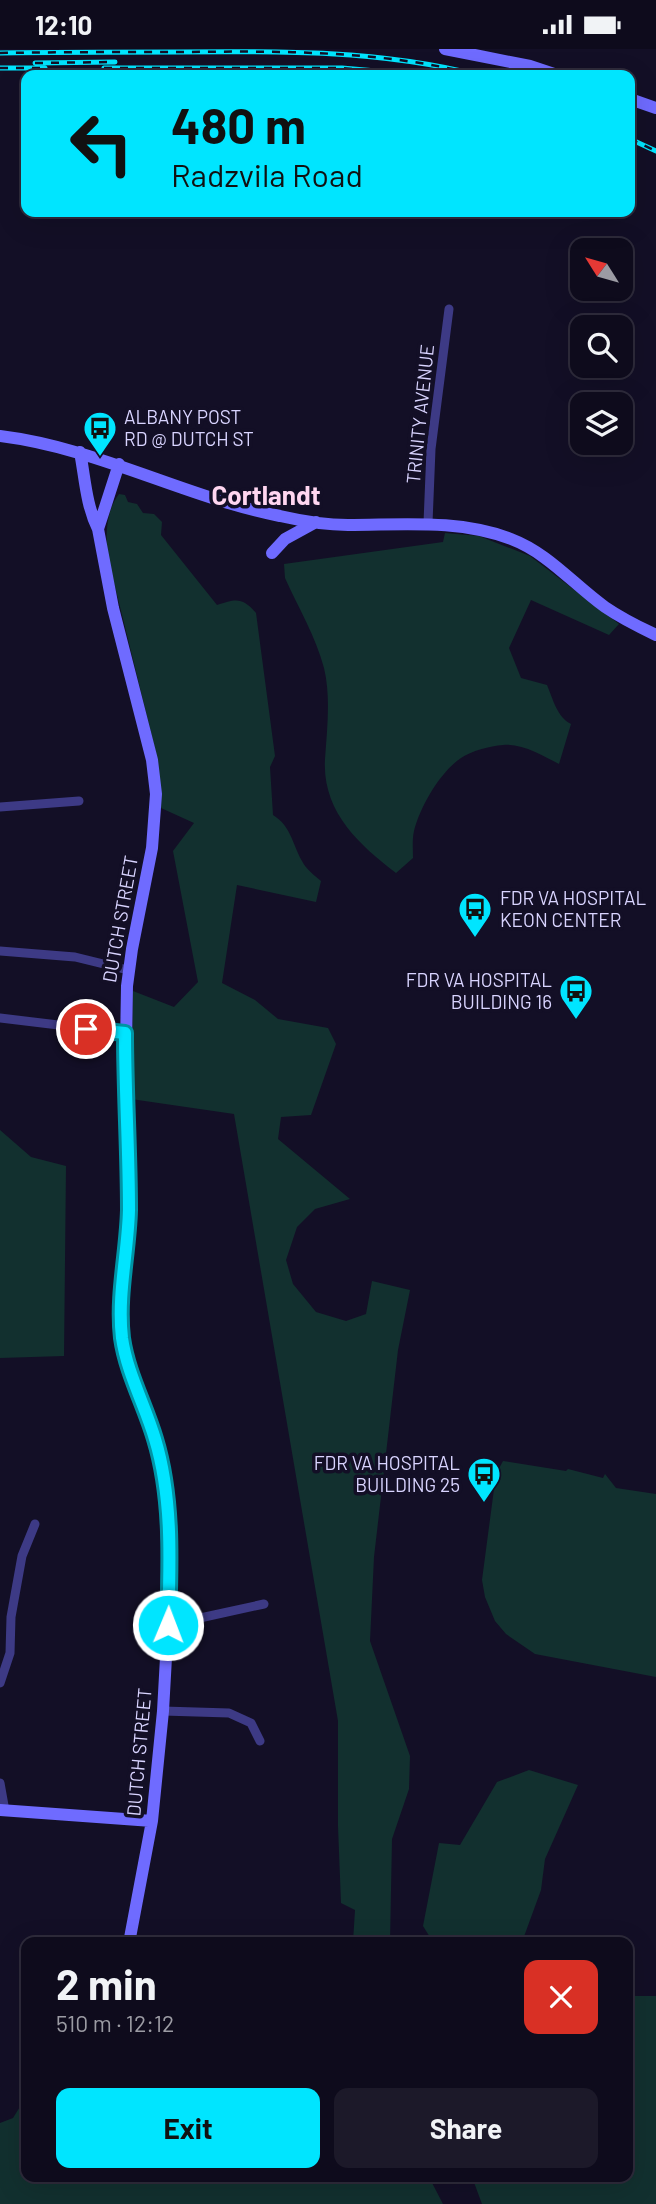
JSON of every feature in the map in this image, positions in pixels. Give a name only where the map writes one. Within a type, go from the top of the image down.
[{"type":"street","points":[[445,49],[542,70]]},
{"type":"street","points":[[635,101],[656,108]]},
{"type":"street","name":"TRINITY AVENUE","points":[[428,523],[431,449],[449,309]]},
{"type":"street","points":[[0,436],[31,439],[80,452],[231,505],[345,526],[428,523],[485,532],[514,540],[537,552],[605,607],[656,635]]},
{"type":"street","name":"DUTCH STREET","points":[[80,452],[113,608],[152,761],[156,795],[152,848],[128,969],[125,1033],[129,1211],[122,1336],[128,1368],[155,1439],[165,1483],[168,1524],[168,1625],[152,1821],[130,1937]]},
{"type":"street","points":[[98,529],[119,464]]},
{"type":"street","points":[[272,553],[285,539],[317,522]]},
{"type":"street","points":[[0,807],[79,801]]},
{"type":"street","points":[[0,951],[75,957],[128,969]]},
{"type":"street","points":[[0,1018],[125,1033]]},
{"type":"street","points":[[0,1683],[10,1653],[11,1617],[22,1556],[35,1524]]},
{"type":"street","points":[[168,1625],[264,1604]]},
{"type":"street","points":[[163,1711],[229,1713],[251,1723],[260,1741]]},
{"type":"street","points":[[0,1783],[2,1810],[152,1821]]},
{"type":"green space","points":[[119,494],[125,495],[128,502],[137,504],[143,513],[154,514],[162,522],[161,535],[217,605],[229,601],[243,602],[256,613],[275,756],[270,767],[273,815],[287,830],[306,867],[321,881],[316,902],[237,885],[222,983],[255,1000],[278,1019],[328,1028],[336,1044],[311,1115],[281,1117],[278,1139],[350,1199],[315,1209],[297,1227],[286,1260],[293,1284],[316,1312],[346,1321],[366,1314],[372,1281],[410,1290],[398,1350],[374,1557],[370,1641],[410,1756],[409,1789],[392,1839],[390,1937],[353,1937],[355,1910],[341,1903],[338,1721],[234,1114],[131,1099],[133,991],[174,1007],[198,982],[173,851],[194,823],[161,808],[158,761],[107,554],[109,515]]},
{"type":"green space","points":[[445,533],[479,536],[530,556],[619,624],[609,635],[531,600],[509,648],[521,678],[547,685],[559,712],[571,724],[559,764],[532,751],[510,745],[487,748],[461,758],[438,781],[426,801],[414,831],[413,858],[396,873],[356,838],[345,825],[329,795],[325,759],[328,702],[324,668],[312,634],[285,578],[284,564],[443,542]]},
{"type":"green space","points":[[0,1130],[31,1157],[66,1166],[64,1356],[0,1358]]},
{"type":"green space","points":[[503,1461],[566,1471],[568,1469],[603,1478],[605,1474],[616,1488],[656,1494],[656,1677],[535,1654],[506,1634],[495,1621],[485,1597],[482,1580],[496,1474]]},
{"type":"green space","points":[[529,1770],[578,1785],[545,1859],[541,1890],[524,1937],[430,1937],[423,1926],[439,1843],[460,1845],[497,1782]]},
{"type":"green space","points":[[633,1996],[656,1996],[656,2204],[482,2204],[474,2182],[633,2182]]},
{"type":"green space","points":[[21,2105],[21,2182],[432,2182],[443,2204],[0,2204],[0,2123],[13,2118]]},
{"type":"railway","points":[[0,53],[330,54],[368,56],[455,70]]},
{"type":"railway","points":[[35,63],[115,62]]},
{"type":"railway","points":[[0,68],[45,68]]},
{"type":"railway","points":[[104,68],[365,70]]},
{"type":"railway","points":[[635,141],[656,151]]},
{"type":"place","name":"ALBANY POST RD @ DUTCH ST","points":[[100,458]]},
{"type":"place","name":"FDR VA HOSPITAL KEON CENTER","points":[[475,939]]},
{"type":"place","name":"FDR VA HOSPITAL BUILDING 16","points":[[576,1021]]},
{"type":"place","name":"FDR VA HOSPITAL BUILDING 25","points":[[484,1504]]},
{"type":"district","name":"Cortlandt","points":[[266,496]]},
{"type":"route","points":[[86,1029],[125,1033],[129,1211],[122,1336],[128,1368],[155,1439],[165,1483],[168,1524],[168,1625]]}]
